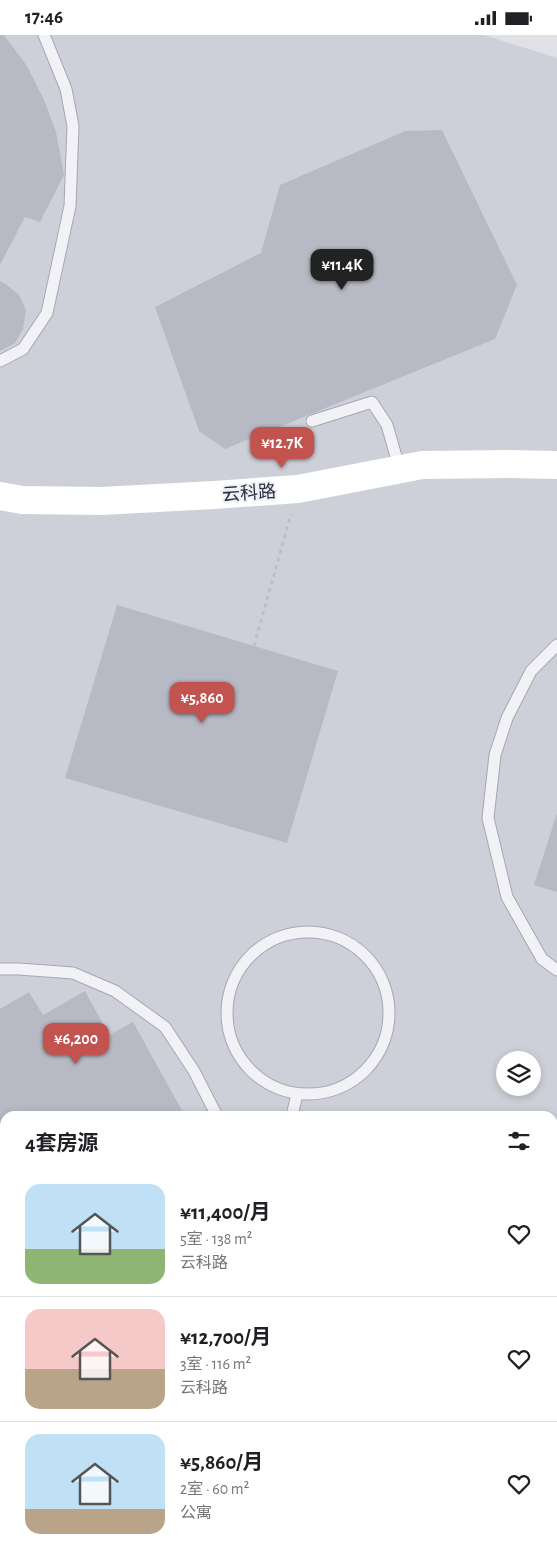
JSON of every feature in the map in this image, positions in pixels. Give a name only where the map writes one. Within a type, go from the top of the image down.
[{"type":"street","name":"云科路","points":[[0,495],[22,500],[101,501],[298,489],[422,465],[557,465]]},
{"type":"lane","points":[[0,361],[23,349],[47,313],[70,206],[73,126],[66,89],[44,35]]},
{"type":"lane","points":[[312,421],[372,402],[387,425],[400,469]]},
{"type":"lane","points":[[557,645],[531,671],[507,718],[495,755],[488,818],[507,897],[542,959],[557,970]]},
{"type":"lane","points":[[299,931],[326,933],[352,943],[372,962],[386,986],[390,1013],[385,1041],[371,1065],[350,1083],[324,1093],[297,1094],[271,1085],[250,1070],[235,1049],[228,1025],[228,999],[236,975],[252,954],[272,939],[299,931]]},
{"type":"lane","points":[[0,969],[73,973],[115,991],[165,1027],[194,1071],[214,1111]]},
{"type":"lane","points":[[293,1111],[297,1094]]},
{"type":"path","points":[[254,646],[298,489]]},
{"type":"shaded area","points":[[0,35],[484,35],[557,58],[557,1111],[0,1111]]},
{"type":"building","points":[[0,35],[4,35],[27,66],[45,102],[56,132],[64,175],[40,222],[25,217],[0,265]]},
{"type":"building","points":[[442,130],[517,285],[495,339],[225,449],[199,431],[155,307],[261,253],[280,185],[405,131]]},
{"type":"building","points":[[0,281],[19,295],[26,310],[23,329],[15,343],[0,351]]},
{"type":"building","points":[[117,605],[338,671],[287,843],[65,778]]},
{"type":"building","points":[[557,813],[557,892],[534,885]]},
{"type":"building","points":[[85,991],[109,1035],[133,1022],[182,1111],[0,1111],[0,1009],[29,992],[43,1015]]}]
